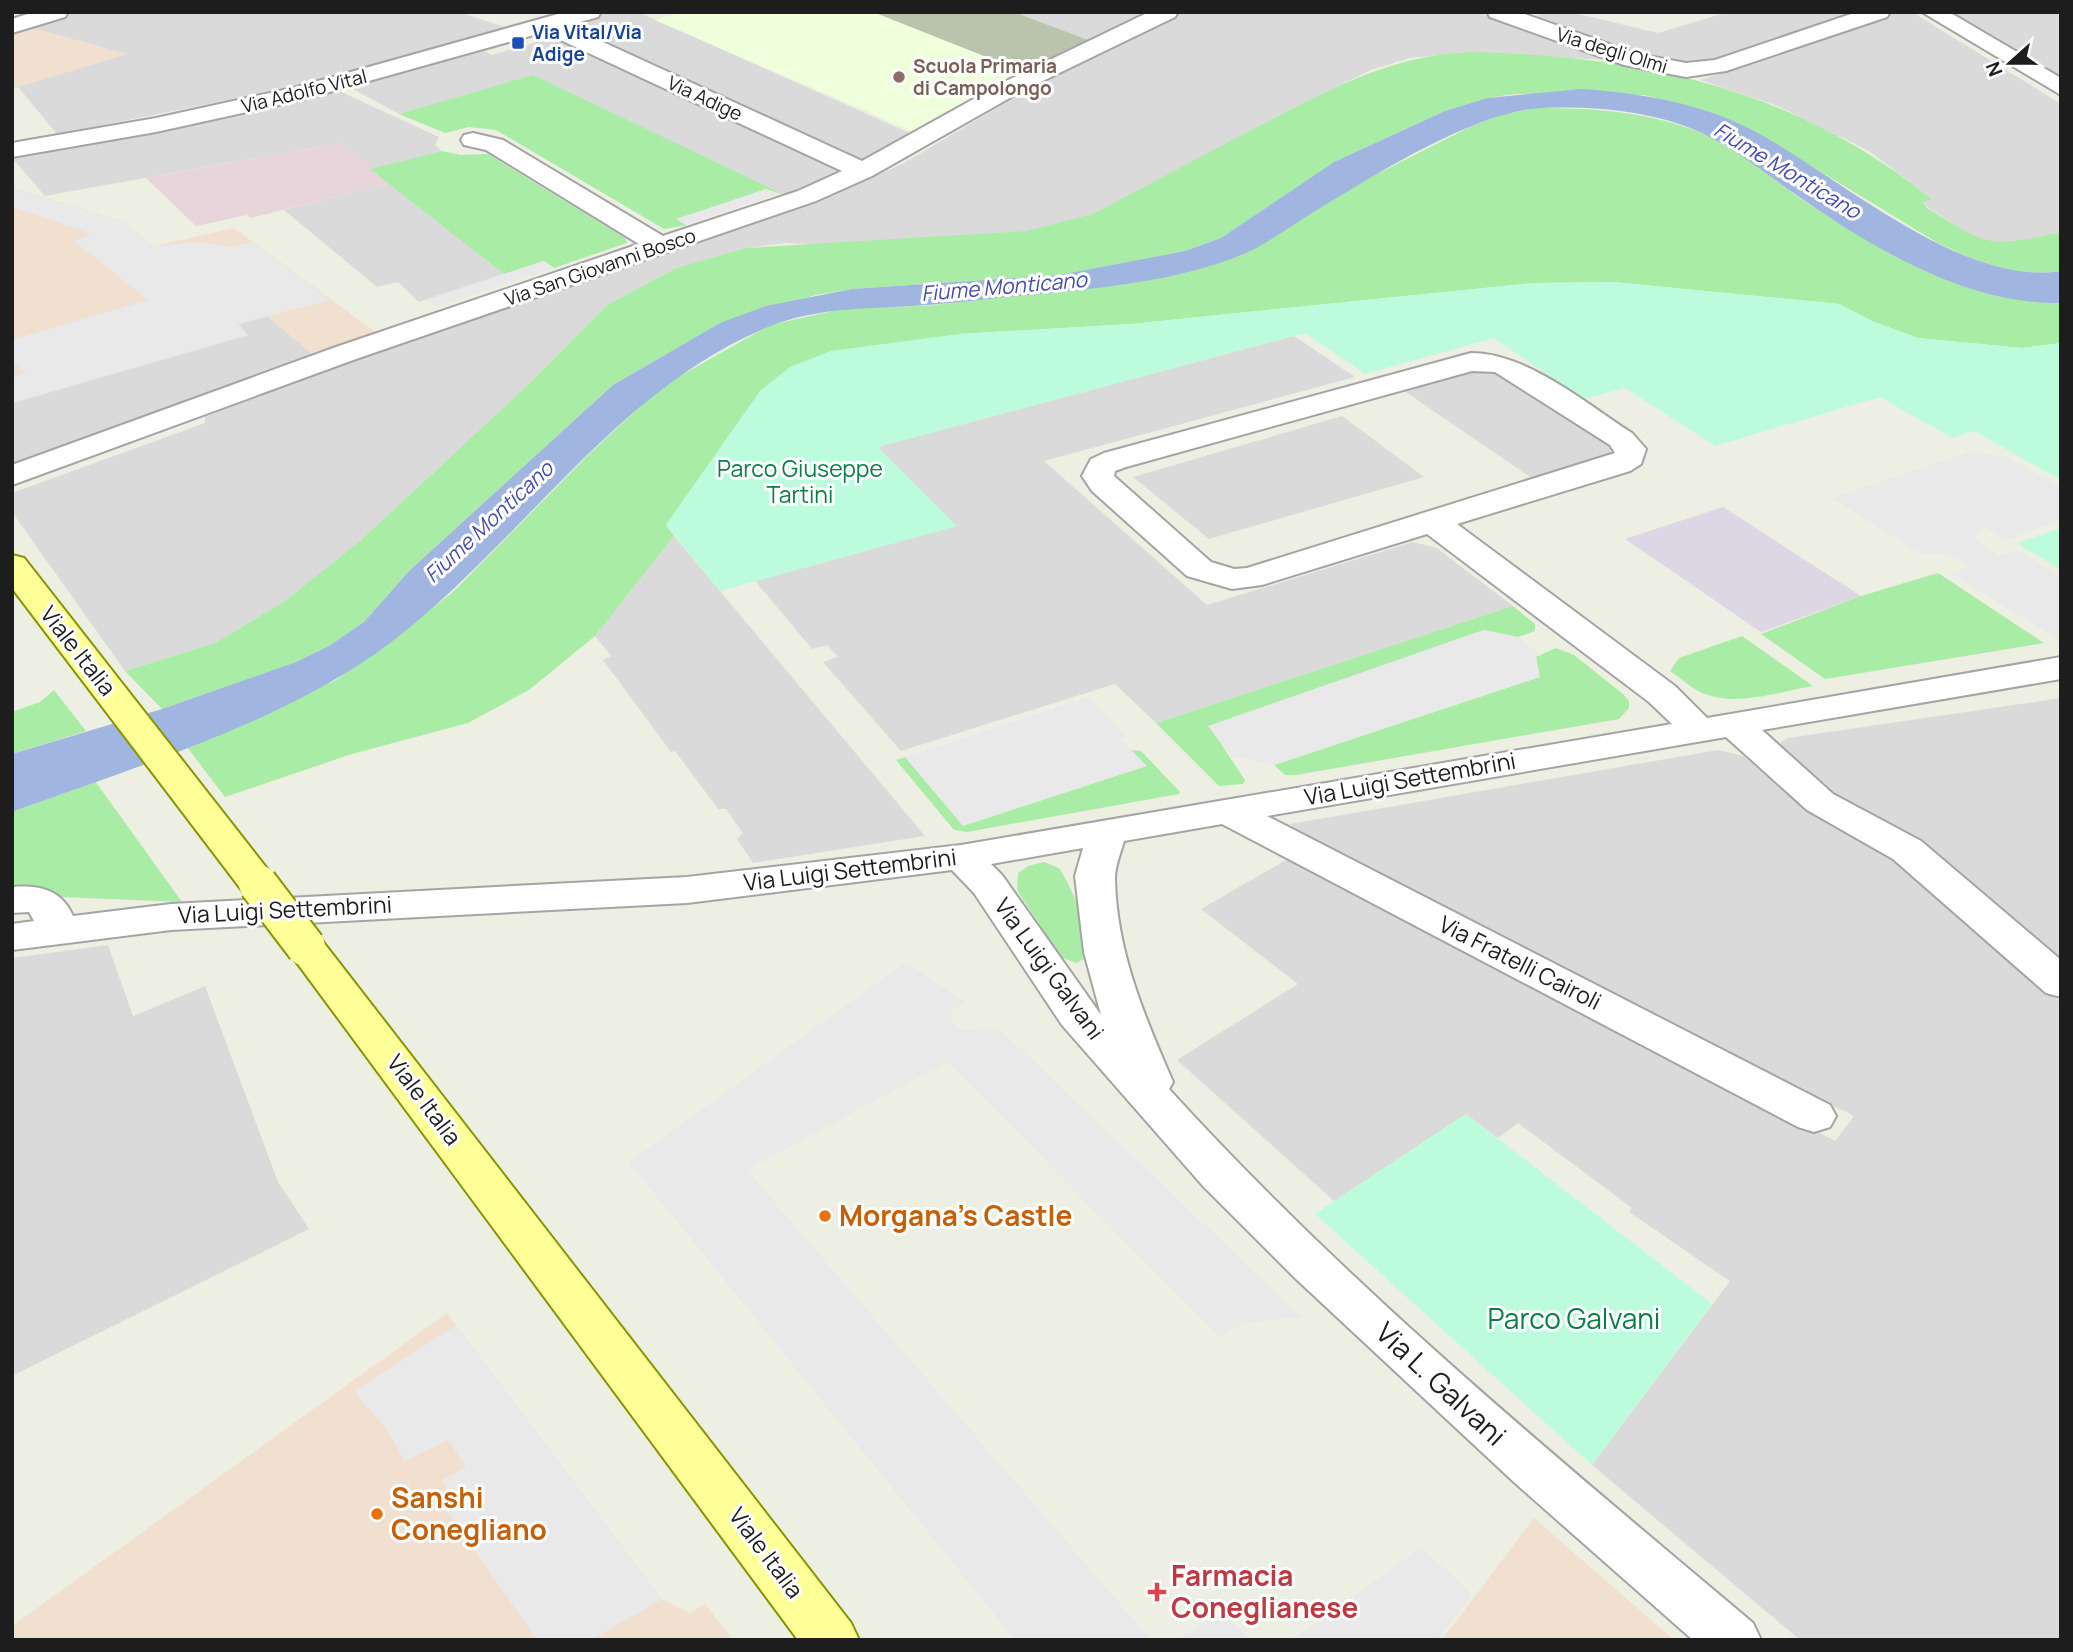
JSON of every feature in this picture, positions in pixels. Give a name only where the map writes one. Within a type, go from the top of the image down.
[{"type":"main road","name":"Viale Italia","points":[[12,565],[196,801],[831,1640]]},
{"type":"street","name":"Via Adolfo Vital","points":[[12,150],[156,125],[301,93],[590,12]]},
{"type":"street","name":"Via San Giovanni Bosco","points":[[12,477],[345,353],[798,200],[863,171],[1014,86],[1167,12]]},
{"type":"street","name":"Via degli Olmi","points":[[1502,14],[1642,62],[1696,70],[1718,66],[1879,12]]},
{"type":"street","points":[[1933,12],[2057,83]]},
{"type":"street","points":[[12,26],[49,15]]},
{"type":"street","name":"Via Adige","points":[[547,25],[863,171]]},
{"type":"street","points":[[472,140],[494,145],[660,246]]},
{"type":"street","points":[[1471,362],[1492,362],[1506,366],[1621,439],[1631,449],[1630,457],[1619,464],[1434,523],[1250,578],[1232,579],[1214,576],[1199,569],[1102,484],[1098,476],[1102,466],[1115,460],[1471,362]]},
{"type":"street","points":[[1434,523],[1662,694],[1716,727],[1819,802],[1907,850],[2061,983]]},
{"type":"street","name":"Via Luigi Settembrini","points":[[12,937],[56,929],[171,917],[338,906],[687,890],[961,856],[2061,668]]},
{"type":"street","name":"Via Fratelli Cairoli","points":[[1227,811],[1814,1116]]},
{"type":"street","name":"Via Luigi Galvani","points":[[1107,832],[1095,876],[1105,952],[1120,1009],[1164,1113]]},
{"type":"street","name":"Via Luigi Galvani","points":[[961,856],[988,884],[1077,1014],[1164,1113]]},
{"type":"street","points":[[12,900],[30,898],[45,902],[53,912],[56,929]]},
{"type":"street","name":"Via L. Galvani","points":[[1164,1113],[1219,1174],[1312,1265],[1533,1468],[1733,1640]]},
{"type":"shaded area","points":[[70,12],[459,12],[507,28],[280,90],[57,134],[18,87],[125,54],[29,27]]},
{"type":"shaded area","points":[[590,12],[638,12],[923,139],[863,171],[547,25]]},
{"type":"shaded area","name":"Scuola Primaria di Campolongo","points":[[681,12],[873,12],[1022,71],[917,133],[655,20]]},
{"type":"shaded area","points":[[873,12],[1014,12],[1088,40],[1022,71]]},
{"type":"shaded area","points":[[1014,12],[1147,12],[1088,40]]},
{"type":"shaded area","points":[[1184,12],[1477,12],[1605,60],[1467,52],[1410,58],[1371,70],[1291,109],[1093,215],[1026,231],[831,245],[786,243],[746,248],[676,268],[607,305],[533,380],[360,541],[285,601],[215,643],[125,671],[12,512],[12,493],[205,423],[205,417],[318,372],[812,205],[904,163],[1042,81]]},
{"type":"shaded area","points":[[1548,12],[1570,12],[1658,33],[1728,12],[1865,12],[1702,66],[1646,62],[1527,19]]},
{"type":"shaded area","points":[[1898,12],[1912,12],[2061,104],[2061,232],[2012,243],[1978,240],[1927,207],[1923,202],[1931,198],[1869,151],[1778,106],[1701,80]]},
{"type":"shaded area","points":[[1940,12],[2061,12],[2061,75],[2057,76]]},
{"type":"shaded area","points":[[29,27],[127,54],[12,89],[12,33]]},
{"type":"shaded area","points":[[554,37],[845,170],[787,196],[533,76],[399,114],[351,88],[484,51],[492,55]]},
{"type":"shaded area","points":[[339,91],[439,137],[435,145],[442,151],[370,169],[340,143],[45,196],[12,158],[204,123]]},
{"type":"shaded area","points":[[341,143],[389,183],[251,218],[247,215],[196,226],[146,178]]},
{"type":"shaded area","points":[[12,181],[15,188],[125,222],[154,246],[234,228],[385,339],[314,355],[267,316],[238,324],[248,335],[12,403]]},
{"type":"shaded area","points":[[389,183],[504,274],[419,302],[398,282],[377,287],[284,210]]},
{"type":"shaded area","points":[[12,188],[125,222],[154,246],[194,242],[232,247],[252,242],[330,300],[238,324],[248,335],[12,403],[12,378],[26,373],[12,360],[12,340],[148,300],[74,241],[92,234],[12,207]]},
{"type":"shaded area","points":[[766,189],[779,194],[687,225],[676,219]]},
{"type":"shaded area","points":[[544,261],[554,268],[437,307],[427,299]]},
{"type":"shaded area","points":[[267,316],[314,355],[12,469],[12,403],[247,335],[237,324]]},
{"type":"shaded area","points":[[1294,336],[1355,377],[1044,461],[1207,605],[1413,542],[1437,548],[1513,606],[1156,723],[1115,684],[901,751],[823,662],[838,657],[827,645],[812,649],[755,581],[956,526],[877,447]]},
{"type":"shaded area","points":[[1460,369],[1500,371],[1607,440],[1612,450],[1604,457],[1533,479],[1400,388]]},
{"type":"shaded area","points":[[1342,416],[1424,477],[1209,539],[1133,477]]},
{"type":"shaded area","points":[[1969,452],[2007,457],[2061,487],[2061,501],[2058,502],[2061,504],[2061,520],[2006,540],[1985,527],[1977,532],[1975,539],[1998,556],[2017,550],[2061,576],[2061,641],[1951,574],[1971,566],[1945,553],[1919,553],[1832,498]]},
{"type":"shaded area","points":[[1723,507],[1861,596],[1761,632],[1625,539]]},
{"type":"shaded area","points":[[674,536],[925,836],[753,863],[737,839],[743,833],[726,809],[718,809],[675,751],[671,752],[603,660],[611,656],[595,636]]},
{"type":"shaded area","points":[[1484,630],[1518,637],[1540,654],[1536,657],[1540,677],[1274,765],[1231,756],[1208,726]]},
{"type":"shaded area","points":[[1088,697],[1127,737],[1121,740],[1147,766],[963,826],[905,757]]},
{"type":"shaded area","points":[[2061,698],[2061,964],[1826,791],[1780,750],[1781,742],[1788,738]]},
{"type":"shaded area","points":[[1718,750],[1743,756],[1811,813],[1890,854],[2061,1003],[2061,1640],[1800,1640],[1592,1465],[1730,1281],[1629,1212],[1632,1208],[1518,1123],[1498,1138],[1466,1114],[1334,1201],[1177,1060],[1298,984],[1201,909],[1286,860],[1302,864],[1835,1141],[1854,1116],[1301,836],[1290,824]]},
{"type":"shaded area","points":[[108,945],[133,1016],[205,986],[278,1182],[309,1229],[12,1376],[12,958]]},
{"type":"shaded area","points":[[906,962],[965,1002],[951,1011],[952,1020],[960,1030],[999,1028],[1301,1317],[1243,1323],[1220,1337],[947,1062],[747,1170],[1151,1640],[1015,1640],[629,1162]]},
{"type":"shaded area","points":[[447,1313],[662,1599],[690,1613],[705,1604],[733,1640],[12,1640],[12,1626]]},
{"type":"shaded area","points":[[457,1325],[662,1599],[591,1640],[537,1640],[445,1508],[456,1503],[442,1480],[466,1467],[448,1440],[405,1461],[387,1430],[354,1391]]},
{"type":"shaded area","points":[[1534,1518],[1674,1640],[1442,1640]]},
{"type":"shaded area","points":[[1422,1547],[1472,1595],[1437,1640],[1292,1640]]},
{"type":"shaded area","points":[[1219,1612],[1252,1640],[1177,1640]]},
{"type":"green space","points":[[1467,52],[1594,61],[1654,71],[1713,85],[1770,104],[1826,130],[1880,161],[1932,199],[1923,202],[1927,208],[1978,237],[2003,242],[2061,232],[2061,271],[2045,273],[2013,270],[1951,249],[1756,132],[1703,110],[1644,95],[1514,94],[1487,98],[1445,111],[1334,162],[1221,238],[1185,251],[1059,275],[852,289],[816,295],[720,323],[613,385],[409,571],[364,622],[329,646],[296,662],[162,709],[125,671],[215,643],[285,601],[360,541],[533,380],[607,305],[676,268],[746,248],[1026,231],[1093,214],[1356,78],[1409,61]]},
{"type":"green space","points":[[533,75],[787,196],[766,189],[677,220],[687,225],[664,229],[496,130],[469,127],[445,133],[399,114]]},
{"type":"green space","points":[[1536,108],[1619,112],[1659,119],[1699,132],[1737,153],[1821,212],[1891,252],[1966,283],[2035,301],[2061,303],[2061,343],[2022,348],[1918,338],[1874,322],[1839,304],[1613,282],[1533,283],[1131,324],[959,334],[761,390],[666,525],[674,536],[595,636],[529,690],[468,723],[352,754],[225,797],[187,747],[336,680],[389,643],[454,591],[590,453],[664,385],[770,325],[846,308],[924,306],[1134,283],[1178,275],[1240,256],[1367,179],[1472,126],[1504,114]]},
{"type":"green space","points":[[442,151],[461,155],[488,154],[625,238],[627,243],[554,268],[544,261],[504,274],[370,169]]},
{"type":"green space","name":"Parco Giuseppe Tartini","points":[[1613,282],[1839,304],[1874,322],[1918,338],[2022,348],[2061,343],[2061,480],[1974,431],[1952,438],[1880,397],[1715,446],[1625,388],[1584,399],[1494,338],[1365,374],[1305,333],[878,447],[957,526],[720,591],[666,525],[761,390],[790,367],[831,351],[959,334],[1131,324],[1533,283]]},
{"type":"green space","points":[[2061,528],[2061,570],[2017,543]]},
{"type":"green space","points":[[1938,573],[2044,643],[1825,679],[1761,634],[1861,596]]},
{"type":"green space","points":[[1513,606],[1535,624],[1535,631],[1518,637],[1484,630],[1209,726],[1245,780],[1243,784],[1219,786],[1156,723]]},
{"type":"green space","points":[[1742,636],[1813,686],[1747,698],[1720,698],[1698,691],[1670,671],[1679,658]]},
{"type":"green space","points":[[1556,648],[1574,655],[1623,694],[1629,701],[1629,708],[1619,719],[1296,775],[1285,775],[1274,765],[1539,677],[1536,657]]},
{"type":"green space","points":[[54,690],[86,731],[12,754],[12,712],[40,702]]},
{"type":"green space","points":[[1131,750],[1141,751],[1179,794],[967,832],[954,830],[896,760],[905,757],[963,825],[1146,766]]},
{"type":"green space","points":[[95,781],[182,902],[12,895],[12,812]]},
{"type":"green space","points":[[1044,862],[1059,868],[1079,912],[1085,949],[1084,959],[1076,963],[1061,957],[1017,890],[1018,873],[1028,866]]},
{"type":"green space","name":"Parco Galvani","points":[[1466,1114],[1712,1304],[1592,1465],[1315,1214]]},
{"type":"water","name":"Fiume Monticano","points":[[1581,89],[1671,101],[1735,122],[1756,132],[1863,200],[1943,246],[1983,262],[2023,271],[2061,271],[2061,303],[2026,301],[1991,294],[1922,270],[1857,235],[1727,147],[1683,126],[1644,115],[1604,109],[1543,108],[1515,112],[1485,121],[1420,150],[1357,185],[1261,245],[1211,266],[1164,278],[1091,289],[827,312],[787,320],[768,327],[713,355],[662,389],[570,472],[437,604],[390,643],[348,671],[257,720],[12,812],[12,754],[162,709],[296,662],[329,646],[364,622],[409,571],[613,385],[720,323],[766,306],[852,289],[1059,275],[1185,251],[1221,238],[1334,162],[1445,111],[1487,98]]},
{"type":"place","name":"Via Vital/Via Adige","points":[[518,43]]},
{"type":"place","name":"Scuola Primaria di Campolongo","points":[[899,77]]},
{"type":"place","name":"Morgana's Castle","points":[[825,1216]]},
{"type":"place","name":"Sanshi Conegliano","points":[[377,1514]]},
{"type":"place","name":"Farmacia Coneglianese","points":[[1157,1592]]}]
